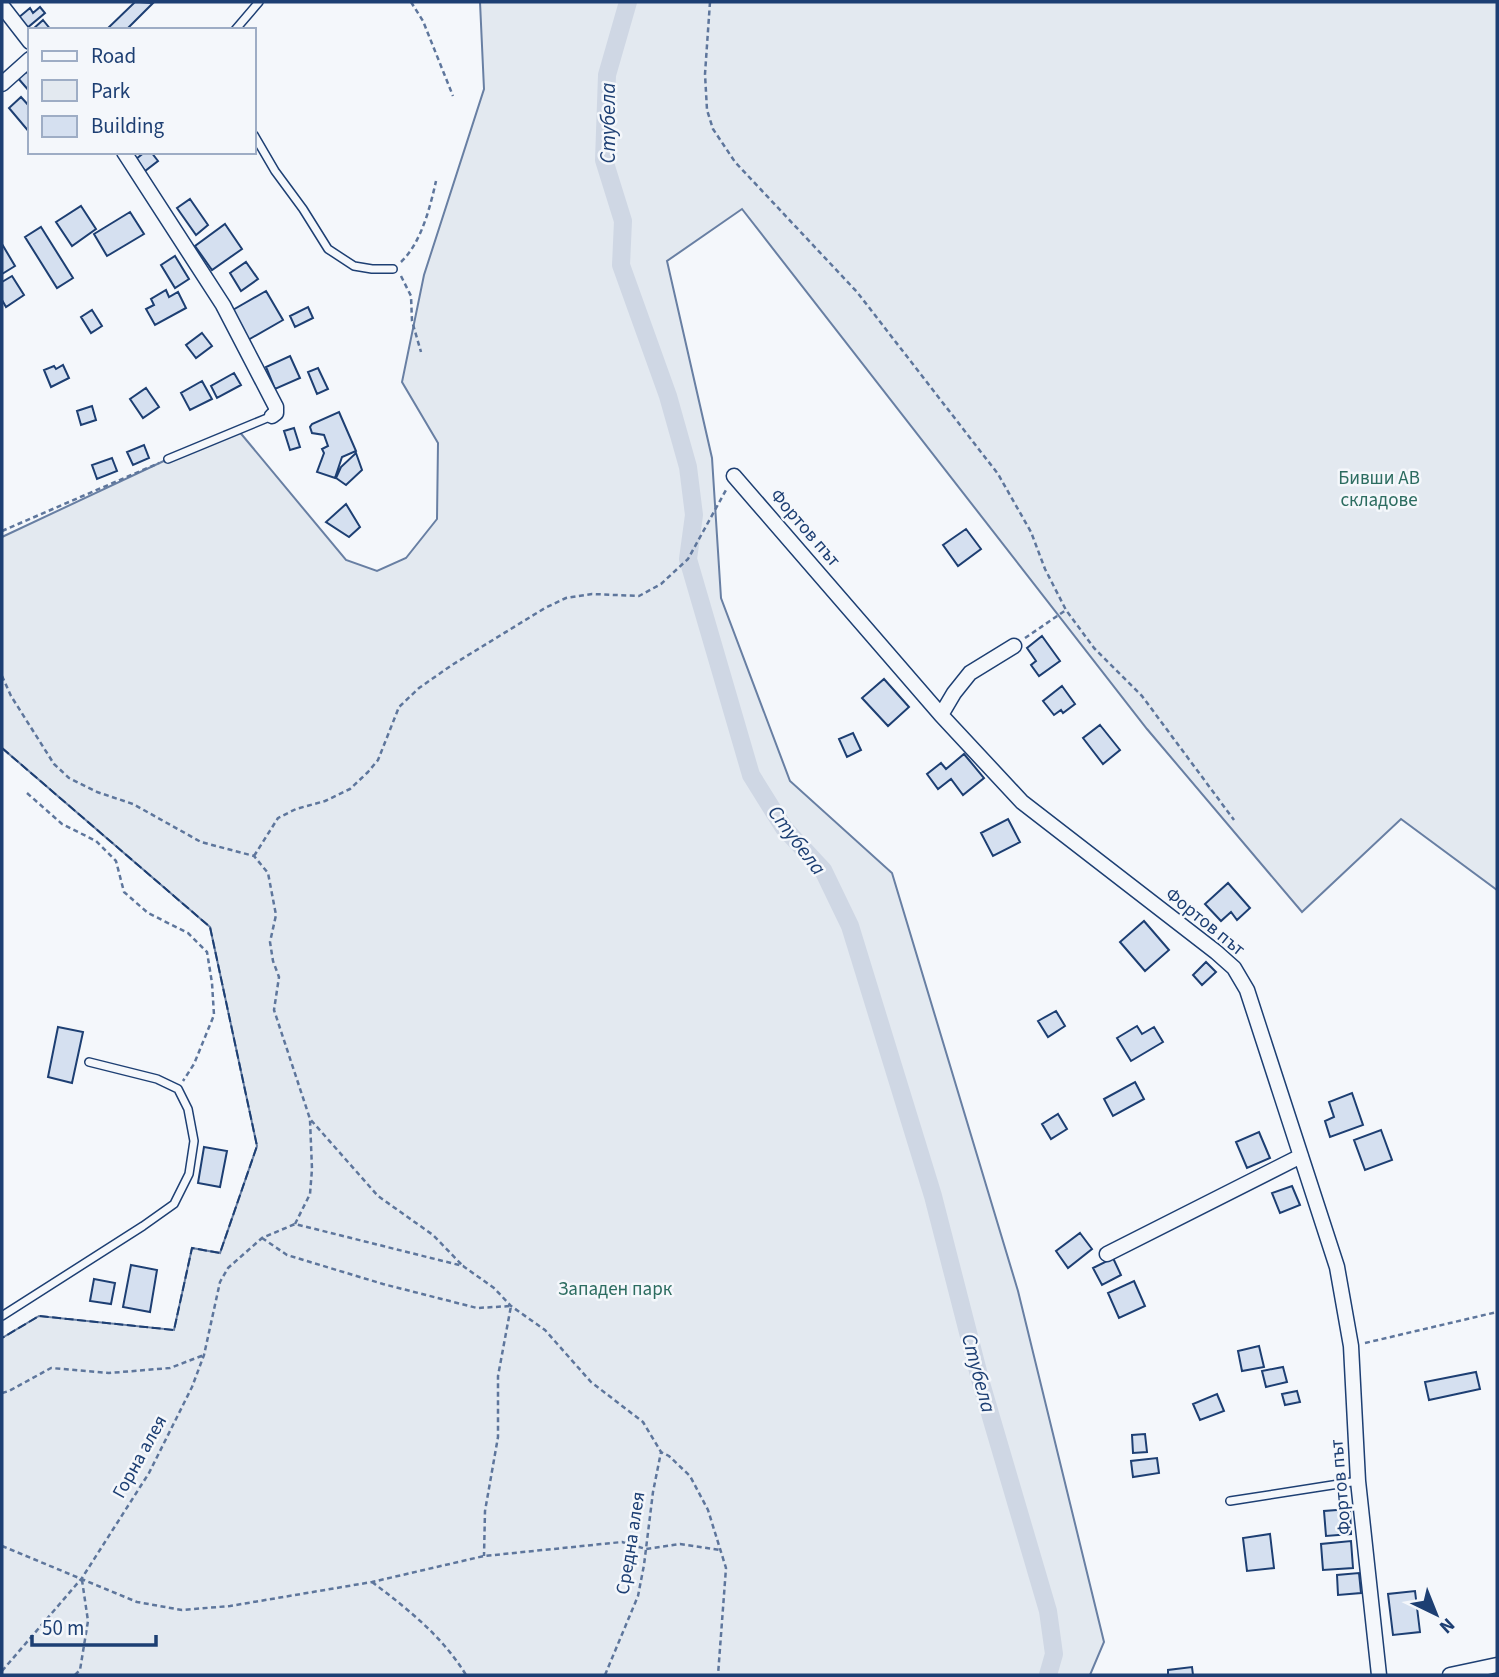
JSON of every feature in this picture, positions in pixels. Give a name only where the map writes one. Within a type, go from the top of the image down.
[{"type":"street","points":[[2,6],[28,39]]},
{"type":"street","points":[[2,84],[28,61]]},
{"type":"street","points":[[125,154],[223,305],[276,407],[276,413],[272,416]]},
{"type":"street","name":"Фортов път","points":[[734,476],[941,715],[1022,802],[1234,968],[1247,990],[1337,1267],[1352,1346],[1358,1481],[1379,1675]]},
{"type":"street","points":[[941,715],[970,673],[1014,646]]},
{"type":"street","points":[[1107,1254],[1301,1156]]},
{"type":"street","points":[[1450,1675],[1497,1665]]},
{"type":"lane","points":[[237,28],[259,2]]},
{"type":"lane","points":[[256,139],[275,172],[328,249],[354,266],[393,269]]},
{"type":"lane","points":[[168,459],[272,416]]},
{"type":"lane","points":[[2,1316],[143,1226],[174,1203],[189,1174],[194,1141],[188,1109],[177,1089],[157,1079],[89,1062]]},
{"type":"lane","points":[[1230,1501],[1358,1481]]},
{"type":"path","points":[[411,2],[424,21],[453,96]]},
{"type":"path","points":[[710,2],[705,74],[707,110],[713,129],[735,162],[857,292],[998,474],[1031,532],[1045,569],[1066,610],[1094,648],[1142,696],[1234,820]]},
{"type":"path","points":[[421,352],[412,321],[411,296],[404,279],[393,269],[415,244],[431,204],[436,181]]},
{"type":"path","points":[[2,531],[168,459]]},
{"type":"path","points":[[254,856],[278,818],[296,809],[326,801],[350,789],[368,772],[378,760],[399,707],[419,688],[452,665],[566,598],[592,594],[639,596],[661,584],[688,559],[734,476]]},
{"type":"path","points":[[1014,646],[1066,610]]},
{"type":"path","points":[[2,676],[11,696],[54,764],[69,778],[97,792],[133,804],[201,842],[254,856],[268,873],[276,915],[271,942],[273,961],[279,977],[274,1010],[310,1119],[310,1194],[295,1224],[463,1266]]},
{"type":"path","points":[[27,793],[62,824],[96,841],[116,861],[124,892],[148,913],[188,933],[207,952],[214,1015],[194,1064],[177,1089]]},
{"type":"path","points":[[310,1119],[378,1196],[433,1235],[463,1266],[545,1330],[591,1382],[643,1422],[662,1452],[690,1476],[708,1510],[726,1568],[718,1675]]},
{"type":"path","name":"Горна алея","points":[[2,1671],[82,1578],[149,1473],[173,1429],[204,1355],[220,1282],[228,1268],[262,1238],[295,1224]]},
{"type":"path","points":[[262,1238],[287,1255],[383,1284],[477,1308],[511,1306]]},
{"type":"path","points":[[484,1556],[485,1511],[498,1437],[498,1376],[511,1306]]},
{"type":"path","points":[[1352,1346],[1497,1312]]},
{"type":"path","points":[[2,1392],[9,1391],[51,1368],[109,1373],[170,1368],[204,1355]]},
{"type":"path","name":"Средна алея","points":[[605,1675],[633,1611],[641,1581],[653,1492],[662,1452]]},
{"type":"path","points":[[2,1546],[137,1602],[182,1610],[372,1582],[484,1556],[604,1542],[622,1542],[646,1549],[680,1544],[720,1549]]},
{"type":"path","points":[[75,1675],[80,1670],[88,1621],[82,1578]]},
{"type":"path","points":[[372,1582],[403,1605],[453,1654],[466,1675]]},
{"type":"green space","name":"Западен парк","points":[[480,2],[1497,2],[1497,890],[1401,819],[1302,912],[1147,729],[742,209],[667,261],[712,458],[721,598],[790,781],[892,873],[1018,1291],[1104,1642],[1090,1675],[2,1675],[2,1338],[39,1316],[174,1330],[192,1248],[220,1253],[257,1146],[210,927],[2,748],[2,537],[168,459],[238,430],[346,560],[377,571],[406,558],[437,519],[438,443],[402,382],[424,275],[484,89]]},
{"type":"building","points":[[135,2],[153,3],[128,28],[108,28]]},
{"type":"building","points":[[40,7],[45,13],[27,28],[18,18],[30,8],[33,13]]},
{"type":"building","points":[[43,20],[49,28],[34,28]]},
{"type":"building","points":[[25,70],[28,74],[28,90],[17,77]]},
{"type":"building","points":[[21,97],[28,105],[28,131],[9,108]]},
{"type":"building","points":[[142,154],[153,154],[158,161],[145,171],[136,159]]},
{"type":"building","points":[[190,199],[208,225],[196,235],[177,208]]},
{"type":"building","points":[[81,206],[96,229],[72,246],[56,222]]},
{"type":"building","points":[[130,212],[144,234],[107,256],[94,234]]},
{"type":"building","points":[[225,224],[242,249],[212,270],[195,246]]},
{"type":"building","points":[[41,227],[73,278],[57,288],[25,237]]},
{"type":"building","points":[[2,244],[15,266],[2,274]]},
{"type":"building","points":[[175,256],[189,279],[175,288],[161,265]]},
{"type":"building","points":[[246,262],[258,279],[241,291],[230,273]]},
{"type":"building","points":[[12,276],[24,295],[6,307],[2,300],[2,282]]},
{"type":"building","points":[[166,290],[169,297],[178,292],[186,308],[155,325],[146,309],[154,305],[151,299]]},
{"type":"building","points":[[266,291],[283,320],[248,340],[231,311]]},
{"type":"building","points":[[308,307],[313,318],[295,327],[290,316]]},
{"type":"building","points":[[92,310],[102,326],[91,333],[81,317]]},
{"type":"building","points":[[202,333],[212,346],[196,358],[186,345]]},
{"type":"building","points":[[290,356],[300,378],[275,389],[266,367]]},
{"type":"building","points":[[63,365],[69,378],[51,387],[44,370]]},
{"type":"building","points":[[318,368],[328,389],[317,394],[308,372]]},
{"type":"building","points":[[234,373],[241,385],[217,398],[211,386]]},
{"type":"building","points":[[202,381],[212,399],[190,410],[181,393]]},
{"type":"building","points":[[146,388],[159,407],[143,418],[130,399]]},
{"type":"building","points":[[92,406],[96,420],[81,425],[77,411]]},
{"type":"building","points":[[339,412],[356,451],[342,457],[335,478],[317,472],[324,453],[322,449],[328,446],[324,435],[312,433],[310,427]]},
{"type":"building","points":[[294,428],[300,447],[290,450],[284,431]]},
{"type":"building","points":[[144,445],[149,458],[133,465],[127,452]]},
{"type":"building","points":[[356,453],[362,470],[346,485],[336,478],[341,467]]},
{"type":"building","points":[[112,458],[117,471],[97,479],[92,465]]},
{"type":"building","points":[[346,504],[360,527],[349,537],[326,522]]},
{"type":"building","points":[[966,529],[981,549],[958,566],[943,545]]},
{"type":"building","points":[[1042,636],[1060,661],[1039,676],[1031,665],[1036,661],[1027,648]]},
{"type":"building","points":[[884,679],[909,707],[888,726],[862,698]]},
{"type":"building","points":[[1062,686],[1075,704],[1063,713],[1061,710],[1054,715],[1043,701]]},
{"type":"building","points":[[1100,725],[1120,750],[1103,764],[1083,738]]},
{"type":"building","points":[[853,733],[861,750],[847,757],[839,739]]},
{"type":"building","points":[[964,754],[984,778],[963,795],[951,779],[938,789],[927,774],[941,763],[946,769]]},
{"type":"building","points":[[1008,819],[1020,842],[993,856],[981,833]]},
{"type":"building","points":[[1228,883],[1250,908],[1237,920],[1231,912],[1221,921],[1205,904]]},
{"type":"building","points":[[1144,921],[1169,950],[1145,971],[1120,942]]},
{"type":"building","points":[[1206,962],[1216,972],[1202,985],[1193,975]]},
{"type":"building","points":[[1056,1011],[1065,1026],[1048,1037],[1038,1021]]},
{"type":"building","points":[[1137,1026],[1142,1034],[1154,1027],[1163,1042],[1131,1061],[1117,1038]]},
{"type":"building","points":[[58,1027],[83,1032],[72,1083],[48,1077]]},
{"type":"building","points":[[1135,1082],[1144,1099],[1113,1116],[1104,1099]]},
{"type":"building","points":[[1352,1093],[1363,1125],[1330,1137],[1325,1121],[1334,1117],[1329,1102]]},
{"type":"building","points":[[1058,1114],[1067,1129],[1051,1139],[1042,1124]]},
{"type":"building","points":[[1381,1130],[1392,1160],[1365,1170],[1354,1140]]},
{"type":"building","points":[[1259,1132],[1270,1158],[1247,1168],[1236,1142]]},
{"type":"building","points":[[204,1147],[227,1151],[220,1187],[198,1183]]},
{"type":"building","points":[[1292,1186],[1300,1205],[1280,1213],[1272,1193]]},
{"type":"building","points":[[1080,1233],[1092,1249],[1068,1268],[1056,1251]]},
{"type":"building","points":[[1113,1258],[1121,1275],[1102,1285],[1093,1268]]},
{"type":"building","points":[[131,1265],[157,1270],[150,1312],[123,1307]]},
{"type":"building","points":[[94,1279],[115,1283],[111,1304],[90,1301]]},
{"type":"building","points":[[1134,1281],[1145,1306],[1119,1318],[1108,1293]]},
{"type":"building","points":[[1259,1346],[1264,1367],[1242,1371],[1238,1351]]},
{"type":"building","points":[[1283,1367],[1287,1382],[1266,1387],[1262,1371]]},
{"type":"building","points":[[1476,1372],[1480,1389],[1429,1400],[1425,1382]]},
{"type":"building","points":[[1297,1391],[1300,1402],[1285,1405],[1282,1394]]},
{"type":"building","points":[[1217,1394],[1224,1411],[1200,1420],[1193,1404]]},
{"type":"building","points":[[1145,1434],[1147,1452],[1133,1453],[1132,1435]]},
{"type":"building","points":[[1157,1458],[1159,1473],[1133,1477],[1131,1461]]},
{"type":"building","points":[[1350,1509],[1351,1534],[1326,1536],[1324,1511]]},
{"type":"building","points":[[1270,1534],[1274,1568],[1247,1571],[1243,1538]]},
{"type":"building","points":[[1351,1541],[1353,1568],[1323,1570],[1321,1544]]},
{"type":"building","points":[[1359,1573],[1361,1593],[1338,1595],[1337,1575]]},
{"type":"building","points":[[1415,1591],[1420,1632],[1393,1635],[1388,1594]]},
{"type":"building","points":[[1192,1667],[1193,1675],[1168,1675],[1168,1670]]},
{"type":"waterway","name":"Стубела","points":[[628,2],[607,75],[604,160],[623,221],[621,265],[668,396],[688,467],[694,515],[688,559],[751,775],[784,828],[823,870],[850,926],[933,1196],[981,1383],[1048,1611],[1054,1654],[1048,1675]]},
{"type":"fence","points":[[2,748],[210,927],[257,1146],[220,1253],[192,1248],[174,1330],[39,1316],[2,1338]]},
{"type":"park label","name":"Бивши АВ складове","points":[[1379,489]]}]
